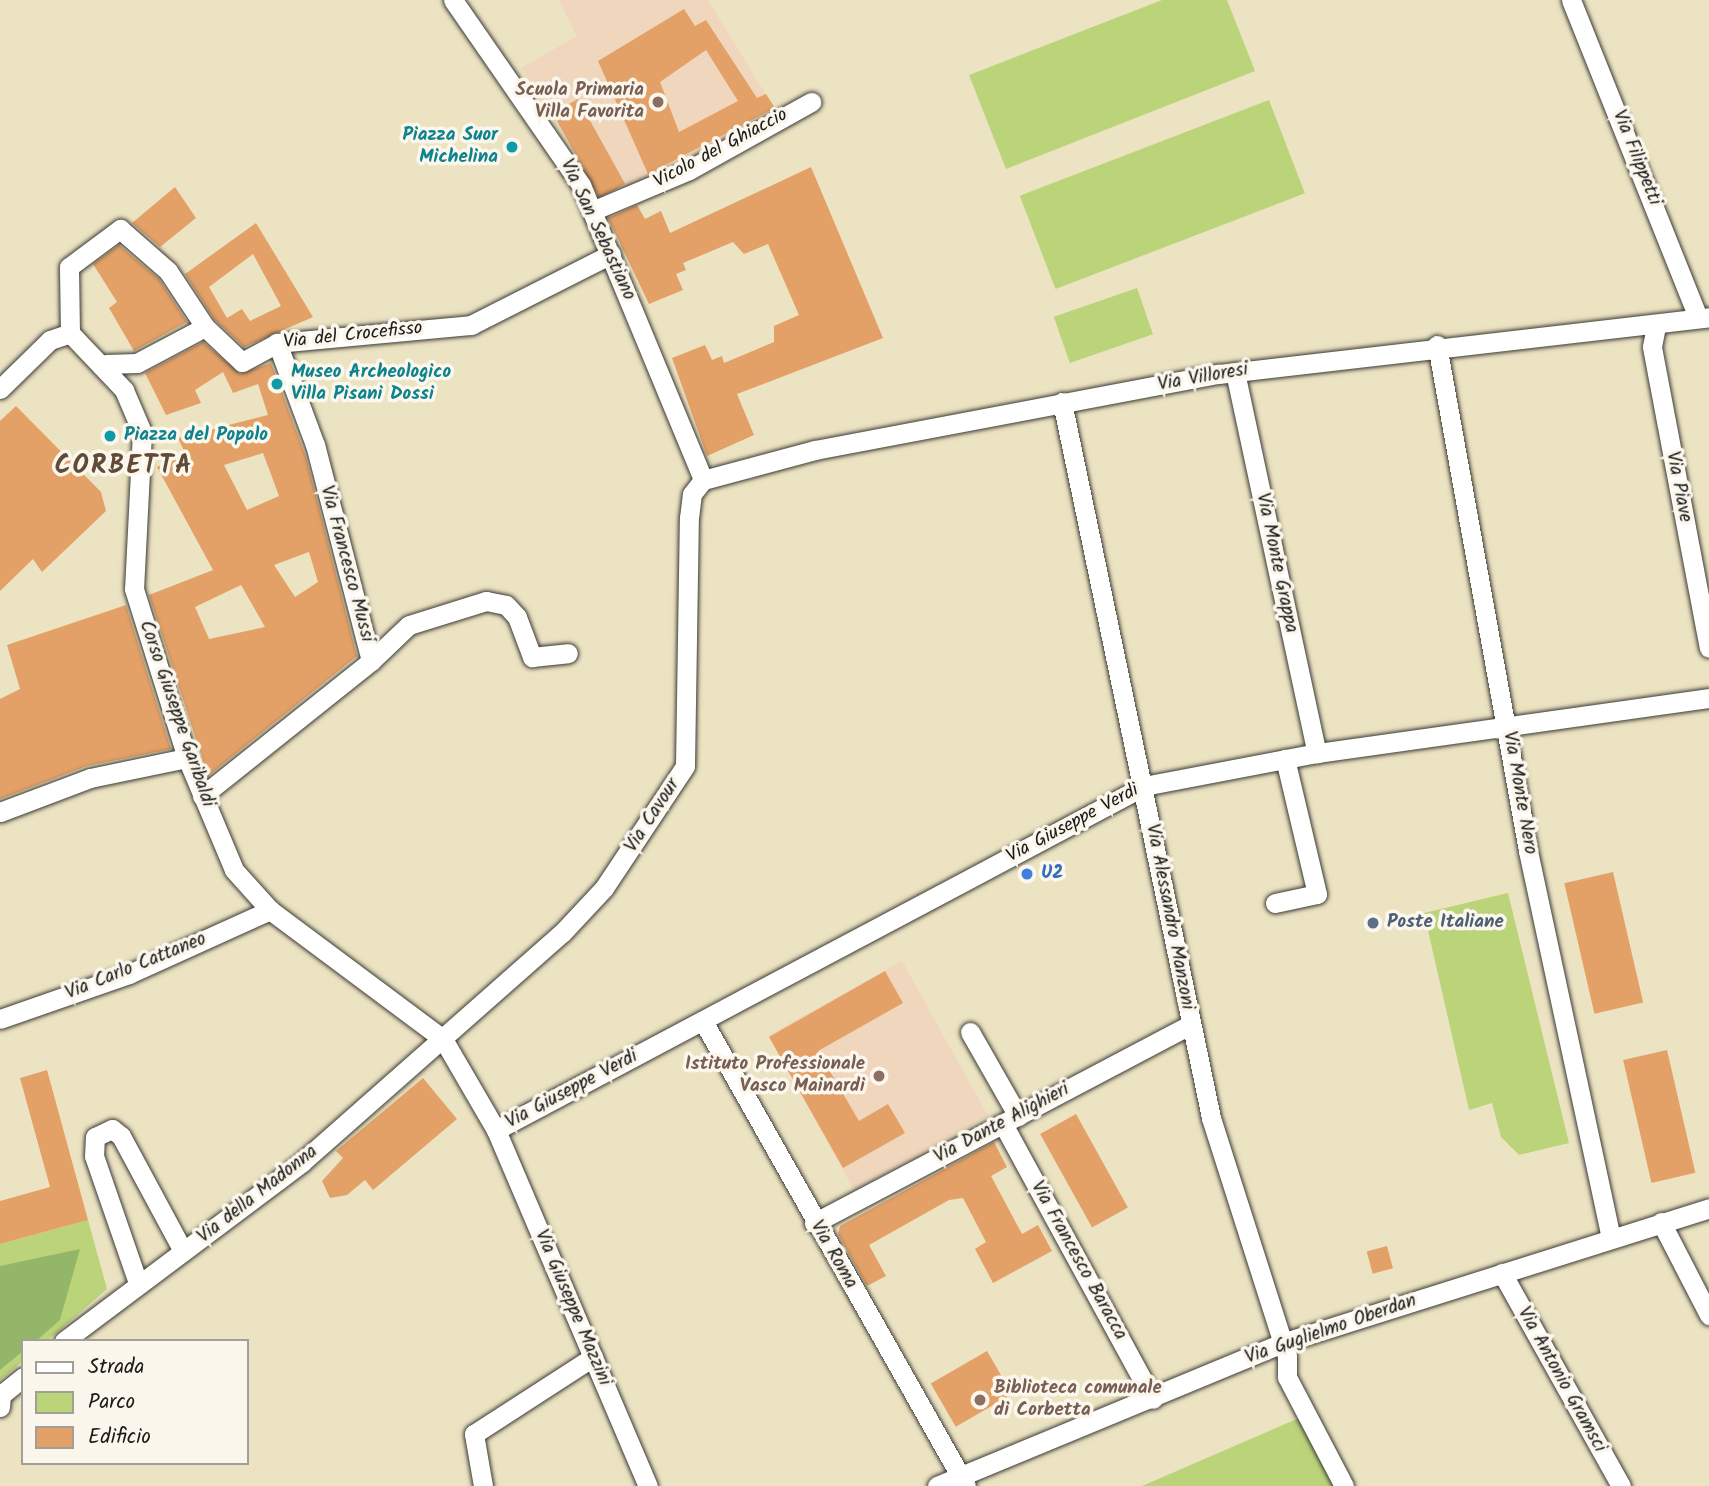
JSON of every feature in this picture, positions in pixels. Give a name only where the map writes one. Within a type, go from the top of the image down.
[{"type":"street","name":"Via San Sebastiano","points":[[453,0],[515,83],[592,211],[703,480]]},
{"type":"street","name":"Via Filippetti","points":[[1571,0],[1703,317]]},
{"type":"street","name":"Vicolo del Ghiaccio","points":[[592,211],[690,170],[811,102]]},
{"type":"street","points":[[0,389],[50,340],[70,333],[69,267],[120,229],[168,271],[205,327],[137,363],[106,364]]},
{"type":"street","name":"Via del Crocefisso","points":[[205,327],[242,362],[277,343],[471,325],[611,254]]},
{"type":"street","name":"Via Villoresi","points":[[703,480],[815,450],[1235,372],[1437,345],[1656,326],[1703,317]]},
{"type":"street","name":"Via Piave","points":[[1656,326],[1652,347],[1709,648]]},
{"type":"street","name":"Corso Giuseppe Garibaldi","points":[[70,333],[106,364],[142,432],[134,589],[187,758],[243,887],[443,1039]]},
{"type":"street","name":"Via Francesco Mussi","points":[[202,796],[371,661],[315,445],[277,343]]},
{"type":"street","name":"Via Monte Nero","points":[[1437,345],[1507,725],[1611,1238]]},
{"type":"street","name":"Via Monte Grappa","points":[[1235,372],[1317,753]]},
{"type":"street","name":"Via Alessandro Manzoni","points":[[1062,402],[1144,786],[1190,1025],[1243,1231],[1282,1343],[1297,1402],[1344,1486]]},
{"type":"street","name":"Via Cavour","points":[[443,1039],[604,888],[685,766],[689,518],[692,494],[703,480]]},
{"type":"street","points":[[371,661],[409,625],[486,601],[506,605],[517,617],[532,657],[568,653]]},
{"type":"street","name":"Via Giuseppe Verdi","points":[[496,1130],[1144,786],[1317,753],[1709,698]]},
{"type":"street","points":[[0,812],[90,778],[187,758]]},
{"type":"street","points":[[1275,903],[1317,894],[1285,759]]},
{"type":"street","name":"Via Carlo Cattaneo","points":[[0,1018],[129,974],[270,910]]},
{"type":"street","name":"Via Roma","points":[[703,1021],[814,1223],[964,1482]]},
{"type":"street","name":"Via Dante Alighieri","points":[[814,1223],[1190,1025]]},
{"type":"street","name":"Via Francesco Baracca","points":[[970,1032],[1011,1120],[1153,1399]]},
{"type":"street","name":"Via Giuseppe Mazzini","points":[[443,1039],[496,1130],[648,1486]]},
{"type":"street","name":"Via della Madonna","points":[[67,1339],[302,1162],[443,1039]]},
{"type":"street","points":[[138,1283],[94,1156],[95,1137],[111,1129],[121,1136],[183,1251]]},
{"type":"street","name":"Via Guglielmo Oberdan","points":[[937,1486],[964,1482],[1282,1343],[1709,1208]]},
{"type":"street","points":[[1661,1223],[1709,1315]]},
{"type":"street","name":"Via Antonio Gramsci","points":[[1502,1273],[1620,1486]]},
{"type":"street","points":[[483,1486],[474,1434],[593,1357]]},
{"type":"street","points":[[1,1401],[21,1379]]},
{"type":"shaded area","name":"Scuola Primaria Villa Favorita","points":[[559,0],[708,0],[776,111],[663,175],[601,195],[521,68],[577,36]]},
{"type":"shaded area","name":"Istituto Professionale Vasco Mainardi","points":[[902,961],[988,1116],[854,1190],[768,1035]]},
{"type":"green space","points":[[1162,0],[1227,0],[1255,71],[1006,169],[969,75]]},
{"type":"green space","points":[[1269,100],[1305,193],[1056,289],[1020,196]]},
{"type":"green space","points":[[1137,288],[1153,334],[1070,363],[1054,317]]},
{"type":"green space","points":[[1508,893],[1569,1143],[1519,1155],[1501,1137],[1492,1103],[1469,1110],[1424,913]]},
{"type":"green space","points":[[88,1220],[107,1289],[49,1339],[21,1339],[21,1363],[0,1380],[0,1244]]},
{"type":"green space","points":[[80,1249],[60,1320],[38,1339],[21,1339],[21,1353],[0,1370],[0,1266]]},
{"type":"green space","points":[[1299,1418],[1337,1486],[1142,1486]]},
{"type":"building","points":[[684,9],[695,26],[706,20],[757,98],[766,94],[775,108],[648,174],[598,61]],"holes":[[[706,50],[738,101],[679,132],[660,82]]]},
{"type":"building","points":[[578,99],[625,184],[600,198],[553,113]]},
{"type":"building","points":[[811,167],[883,338],[737,394],[754,435],[707,456],[672,358],[705,345],[712,360],[722,356],[724,363],[774,342],[774,326],[799,315],[768,244],[744,254],[733,242],[683,263],[686,270],[676,274],[683,290],[649,304],[608,218],[637,205],[645,219],[661,211],[670,233]]},
{"type":"building","points":[[175,187],[196,218],[160,247],[132,223]]},
{"type":"building","points":[[256,223],[313,317],[244,347],[214,319],[185,274]],"holes":[[[253,254],[281,306],[250,321],[242,309],[227,318],[209,287]]]},
{"type":"building","points":[[119,245],[159,279],[187,322],[134,351],[109,308],[117,302],[93,264]]},
{"type":"building","points":[[203,342],[240,374],[271,363],[306,457],[357,656],[208,776],[149,595],[213,570],[157,467],[186,455],[178,438],[268,415],[258,384],[233,393],[223,372],[195,390],[201,403],[166,415],[145,373]],"holes":[[[263,453],[279,496],[247,510],[224,465]],[[309,552],[318,582],[295,597],[274,565]],[[241,585],[265,627],[209,639],[195,607]]]},
{"type":"building","points":[[16,406],[101,492],[106,511],[42,572],[33,559],[0,591],[0,421]]},
{"type":"building","points":[[126,605],[171,749],[87,766],[0,799],[0,699],[20,689],[7,645]]},
{"type":"building","points":[[1613,872],[1643,1003],[1594,1014],[1564,883]]},
{"type":"building","points":[[885,971],[903,1003],[818,1051],[859,1121],[888,1104],[905,1133],[843,1168],[769,1037]]},
{"type":"building","points":[[1667,1050],[1695,1173],[1651,1183],[1623,1060]]},
{"type":"building","points":[[47,1070],[88,1220],[0,1244],[0,1201],[50,1187],[20,1078]]},
{"type":"building","points":[[423,1078],[457,1119],[373,1190],[365,1180],[347,1195],[330,1198],[322,1181],[343,1158],[336,1151]]},
{"type":"building","points":[[1076,1114],[1128,1208],[1092,1227],[1040,1134]]},
{"type":"building","points":[[994,1142],[1007,1167],[991,1176],[1022,1234],[1038,1225],[1052,1251],[993,1283],[975,1249],[986,1242],[963,1198],[949,1200],[869,1245],[886,1276],[867,1286],[838,1234],[840,1226]]},
{"type":"building","points":[[1387,1246],[1393,1268],[1373,1274],[1367,1251]]},
{"type":"building","points":[[987,1351],[1012,1394],[956,1427],[931,1384]]},
{"type":"place","name":"Scuola Primaria Villa Favorita","points":[[658,102]]},
{"type":"place","name":"Piazza Suor Michelina","points":[[512,147]]},
{"type":"place","name":"Museo Archeologico Villa Pisani Dossi","points":[[277,384]]},
{"type":"place","name":"Piazza del Popolo","points":[[110,436]]},
{"type":"place","name":"U2","points":[[1027,874]]},
{"type":"place","name":"Poste Italiane","points":[[1373,923]]},
{"type":"place","name":"Istituto Professionale Vasco Mainardi","points":[[879,1076]]},
{"type":"place","name":"Biblioteca comunale di Corbetta","points":[[980,1400]]},
{"type":"district","name":"CORBETTA","points":[[124,467]]}]
